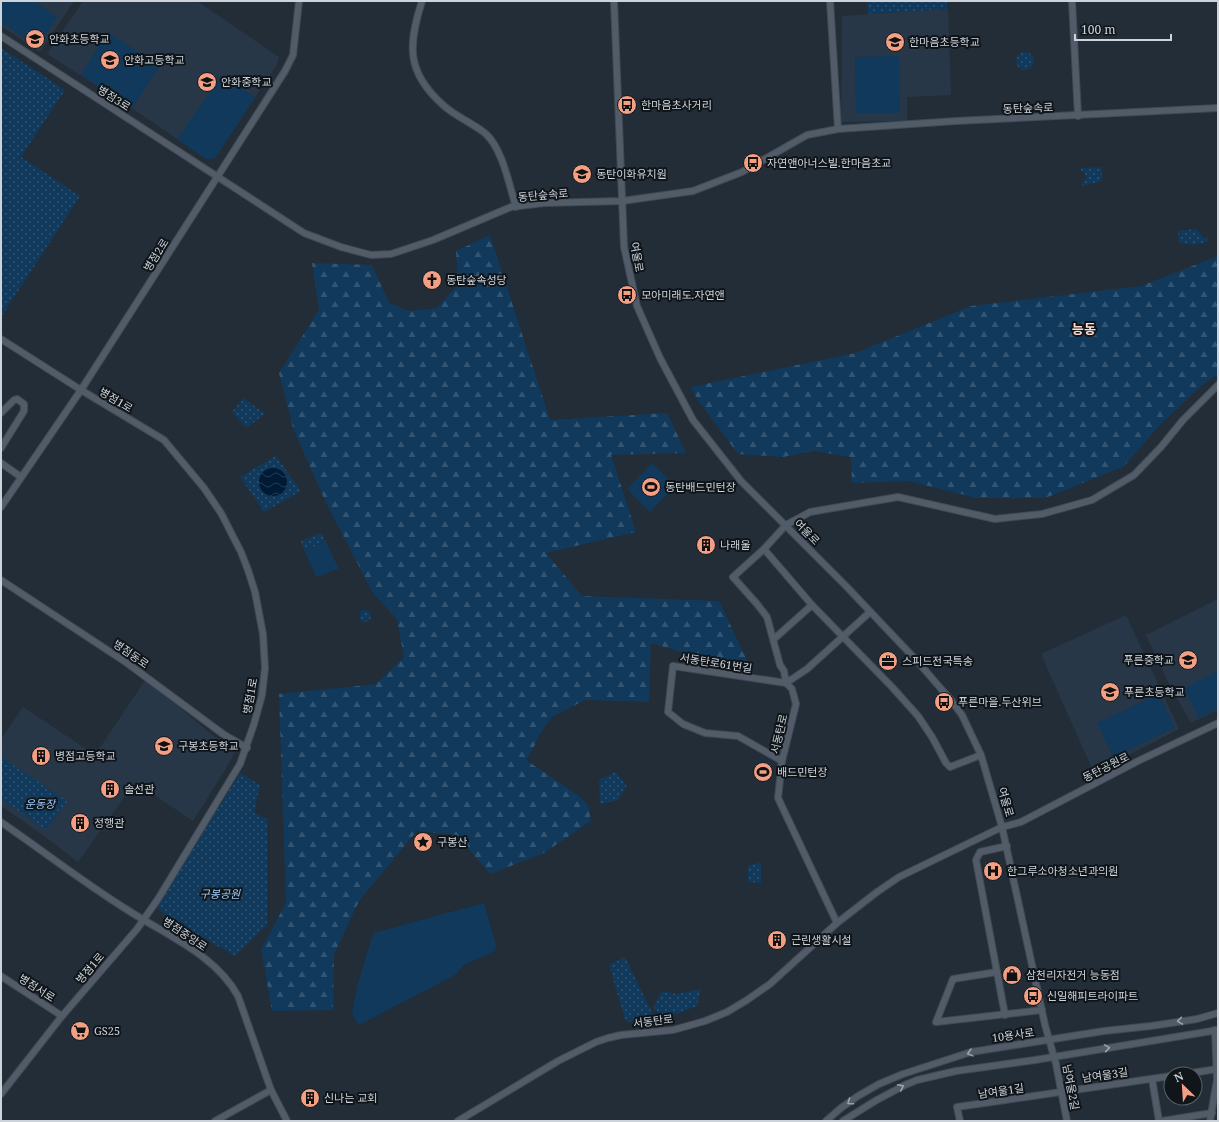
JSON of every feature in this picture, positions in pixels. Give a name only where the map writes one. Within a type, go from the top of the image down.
[{"type":"street","name":"병점2로","points":[[1,507],[81,390],[285,72],[293,55],[299,1]]},
{"type":"street","points":[[422,1],[412,45],[414,62],[420,79],[443,105],[486,134],[493,143],[501,158],[516,207]]},
{"type":"street","name":"여울로","points":[[614,1],[624,247],[637,306],[660,358],[693,420],[741,481],[786,525],[917,661],[962,715],[981,755],[1002,827],[1042,1010],[1054,1057]]},
{"type":"street","points":[[830,1],[838,129]]},
{"type":"street","points":[[1072,1],[1078,116]]},
{"type":"street","name":"병점3로","points":[[1,36],[217,176]]},
{"type":"street","name":"동탄숲속로","points":[[217,176],[304,233],[342,247],[371,255],[391,254],[433,240],[511,207],[544,203],[622,201],[692,191],[742,172],[807,135],[838,129],[956,121],[1218,108]]},
{"type":"street","name":"병점1로","points":[[1,339],[81,390],[164,440],[204,488],[221,513],[241,552],[255,592],[265,650],[262,695],[247,748],[240,764],[144,920],[62,1016],[1,1094]]},
{"type":"street","points":[[981,755],[950,767],[946,763],[932,737],[918,716],[844,636],[812,604],[764,549],[786,525],[810,512],[898,497],[995,519],[1042,514],[1092,500],[1134,475],[1161,447],[1183,420],[1218,385]]},
{"type":"street","points":[[1,413],[14,400],[24,404],[24,411],[1,448]]},
{"type":"street","points":[[1,463],[21,478]]},
{"type":"street","name":"서동탄로","points":[[764,549],[733,577],[767,617],[780,665],[784,671],[786,683],[792,689],[796,704],[782,761],[778,798],[837,923]]},
{"type":"street","name":"병점동로","points":[[1,580],[127,663],[227,737],[247,748]]},
{"type":"street","points":[[774,640],[812,604]]},
{"type":"street","points":[[786,683],[807,669],[870,612]]},
{"type":"street","name":"서동탄로61번길","points":[[782,761],[738,736],[705,733],[683,724],[668,712],[673,666],[786,683]]},
{"type":"street","name":"동탄공원로","points":[[1002,827],[1021,822],[1138,761],[1218,723]]},
{"type":"street","name":"병점중앙로","points":[[1,822],[127,910],[197,953],[229,982],[242,1004],[271,1090],[287,1121]]},
{"type":"street","name":"서동탄로","points":[[458,1121],[558,1062],[596,1042],[621,1035],[673,1030],[705,1021],[727,1012],[770,984],[837,923],[899,877],[1002,827]]},
{"type":"street","points":[[1005,1015],[976,860],[980,852],[1007,846]]},
{"type":"street","points":[[997,972],[953,979],[936,1022],[1042,1010]]},
{"type":"street","name":"병점서로","points":[[1,976],[62,1016]]},
{"type":"street","name":"10용사로","points":[[826,1121],[858,1096],[879,1084],[903,1074],[971,1052],[1104,1031],[1197,1019],[1218,1013]]},
{"type":"street","points":[[844,1121],[875,1101],[917,1080],[956,1072],[1217,1030],[1218,1080],[1210,1121]]},
{"type":"street","name":"남여울2길","points":[[1054,1057],[1067,1121]]},
{"type":"street","points":[[1203,1071],[1217,1069]]},
{"type":"street","name":"남여울3길","points":[[1062,1092],[1163,1077]]},
{"type":"street","points":[[1152,1079],[1159,1121]]},
{"type":"street","points":[[215,1121],[271,1090]]},
{"type":"street","name":"남여울1길","points":[[960,1121],[957,1107],[1062,1092]]},
{"type":"street","points":[[1162,1121],[1212,1113]]},
{"type":"shaded area","name":"안화초등학교","points":[[1,1],[74,1],[40,52],[1,26]]},
{"type":"shaded area","points":[[83,1],[197,1],[279,57],[276,66],[215,158],[206,159],[132,108],[47,54]]},
{"type":"shaded area","name":"한마음초등학교","points":[[948,9],[951,95],[907,97],[907,121],[841,122],[842,16]]},
{"type":"shaded area","name":"푸른중학교","points":[[1218,599],[1218,710],[1191,723],[1169,684],[1146,635]]},
{"type":"shaded area","name":"푸른초등학교","points":[[1126,615],[1179,729],[1094,773],[1041,654]]},
{"type":"shaded area","points":[[146,679],[218,740],[235,752],[193,821],[135,782],[78,862],[43,835],[1,806],[1,739],[23,707],[95,755]]},
{"type":"green space","name":"안화초등학교","points":[[1,1],[34,1],[57,17],[37,47],[1,22]]},
{"type":"green space","points":[[867,1],[947,1],[948,9],[868,14]]},
{"type":"green space","points":[[107,32],[160,66],[132,108],[81,75]]},
{"type":"green space","points":[[1,48],[65,90],[21,157],[80,196],[1,317]]},
{"type":"green space","points":[[1021,52],[1029,52],[1034,57],[1032,68],[1029,70],[1021,70],[1016,65],[1016,57]]},
{"type":"green space","points":[[899,56],[900,113],[856,113],[855,57]]},
{"type":"green space","points":[[222,75],[255,97],[215,158],[206,159],[177,139]]},
{"type":"green space","points":[[1102,167],[1102,181],[1082,186],[1082,183],[1087,177],[1083,171],[1081,171],[1081,168]]},
{"type":"green space","points":[[1196,229],[1204,238],[1209,239],[1207,242],[1194,245],[1179,243],[1178,231]]},
{"type":"green space","points":[[490,235],[550,420],[667,413],[686,453],[611,455],[636,532],[546,553],[582,596],[719,601],[753,673],[651,643],[649,702],[585,700],[552,717],[539,735],[526,760],[579,796],[588,805],[591,821],[544,853],[490,874],[457,835],[417,831],[359,901],[334,954],[333,1010],[272,1011],[261,949],[286,903],[279,694],[376,684],[404,657],[397,619],[373,593],[326,503],[293,428],[279,373],[319,310],[312,263],[372,265],[389,303],[410,311],[437,308],[458,285],[456,251]]},
{"type":"green space","points":[[1218,256],[1218,374],[1201,386],[1161,424],[1123,467],[1045,498],[977,498],[908,481],[852,483],[851,457],[813,451],[783,457],[738,454],[697,399],[691,387],[855,353],[971,306],[1141,286]]},
{"type":"green space","points":[[244,398],[265,414],[246,428],[232,412]]},
{"type":"green space","points":[[276,456],[301,491],[264,512],[240,477]]},
{"type":"green space","name":"동탄배드민턴장","points":[[652,463],[675,486],[650,512],[627,489]]},
{"type":"green space","points":[[322,533],[326,542],[304,550],[301,541]]},
{"type":"green space","points":[[326,542],[339,569],[316,577],[304,550]]},
{"type":"green space","points":[[367,610],[370,611],[370,621],[363,622],[360,621],[359,614],[360,611]]},
{"type":"green space","points":[[1218,671],[1218,709],[1199,718],[1184,688]]},
{"type":"green space","points":[[1159,694],[1175,728],[1113,757],[1097,723]]},
{"type":"green space","name":"운동장","points":[[1,757],[67,801],[46,830],[1,799]]},
{"type":"green space","name":"배드민턴장","points":[[758,762],[770,762],[768,781],[757,781]]},
{"type":"green space","points":[[615,772],[627,785],[618,800],[600,804],[599,780]]},
{"type":"green space","name":"구봉공원","points":[[240,773],[260,785],[254,813],[267,819],[267,925],[235,956],[166,916],[157,907]]},
{"type":"green space","points":[[761,862],[761,883],[748,882],[748,866]]},
{"type":"green space","points":[[484,903],[496,945],[495,951],[464,965],[455,975],[359,1025],[352,1014],[357,987],[373,933]]},
{"type":"green space","points":[[625,957],[655,1019],[626,1022],[609,965]]},
{"type":"green space","points":[[701,989],[697,1006],[676,1014],[665,1016],[653,1009],[663,991],[676,994]]},
{"type":"water","points":[[273,468],[283,472],[287,482],[283,492],[273,496],[263,492],[259,482],[263,472]]},
{"type":"place","name":"안화초등학교","points":[[35,39]]},
{"type":"place","name":"한마음초등학교","points":[[895,42]]},
{"type":"place","name":"안화고등학교","points":[[110,60]]},
{"type":"place","name":"안화중학교","points":[[207,82]]},
{"type":"place","name":"한마음초사거리","points":[[627,105]]},
{"type":"place","name":"자연앤아너스빌.한마음초교","points":[[753,163]]},
{"type":"place","name":"동탄이화유치원","points":[[582,174]]},
{"type":"place","name":"동탄숲속성당","points":[[432,280]]},
{"type":"place","name":"모아미래도.자연앤","points":[[627,295]]},
{"type":"place","name":"동탄배드민턴장","points":[[651,487]]},
{"type":"place","name":"나래울","points":[[706,545]]},
{"type":"place","name":"푸른중학교","points":[[1188,660]]},
{"type":"place","name":"스피드전국특송","points":[[888,661]]},
{"type":"place","name":"푸른초등학교","points":[[1110,692]]},
{"type":"place","name":"푸른마을.두산위브","points":[[944,702]]},
{"type":"place","name":"구봉초등학교","points":[[164,746]]},
{"type":"place","name":"병점고등학교","points":[[41,756]]},
{"type":"place","name":"배드민턴장","points":[[763,772]]},
{"type":"place","name":"솔선관","points":[[110,789]]},
{"type":"place","name":"정행관","points":[[80,823]]},
{"type":"place","name":"구봉산","points":[[423,842]]},
{"type":"place","name":"한그루소아청소년과의원","points":[[993,871]]},
{"type":"place","name":"근린생활시설","points":[[777,940]]},
{"type":"place","name":"삼천리자전거 능동점","points":[[1012,975]]},
{"type":"place","name":"신일해피트라이파트","points":[[1033,996]]},
{"type":"place","name":"GS25","points":[[80,1031]]},
{"type":"place","name":"신나는 교회","points":[[310,1098]]},
{"type":"district","name":"능동","points":[[1084,329]]}]
